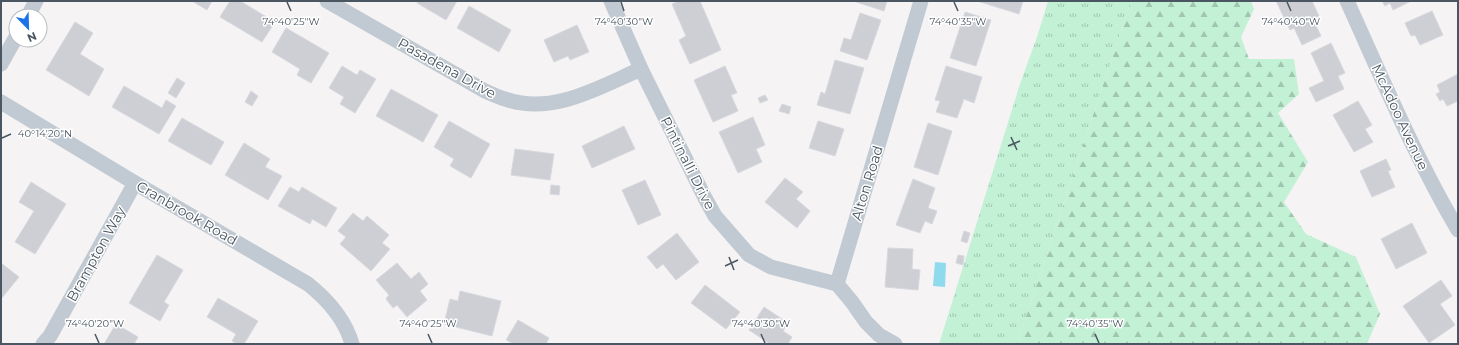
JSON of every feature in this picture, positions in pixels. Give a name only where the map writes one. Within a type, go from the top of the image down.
[{"type":"street","name":"Pasadena Drive","points":[[327,1],[485,91],[505,100],[525,104],[547,104],[569,100],[641,70]]},
{"type":"street","name":"Pintinalli Drive","points":[[611,1],[641,70],[715,216],[749,255],[771,266],[836,284]]},
{"type":"street","name":"Alton Road","points":[[836,284],[921,1]]},
{"type":"street","name":"McAdoo Avenue","points":[[1347,1],[1412,143],[1439,198],[1458,230]]},
{"type":"street","points":[[1,64],[10,48]]},
{"type":"street","name":"Cranbrook Road","points":[[1,102],[308,284],[324,298],[339,316],[352,344]]},
{"type":"street","name":"Brampton Way","points":[[43,344],[50,336],[136,183]]},
{"type":"street","points":[[836,284],[852,302],[866,322],[879,335],[895,344]]},
{"type":"green space","points":[[1048,1],[1131,1],[1017,344],[939,344],[1020,84]]},
{"type":"green space","points":[[1131,1],[1251,1],[1254,9],[1241,37],[1249,59],[1294,59],[1299,94],[1278,113],[1308,162],[1284,202],[1306,234],[1356,257],[1380,314],[1367,344],[1017,344]]},
{"type":"water","points":[[935,262],[946,263],[945,287],[933,286]]},
{"type":"building","points":[[192,1],[212,1],[207,10]]},
{"type":"building","points":[[230,1],[240,1],[275,22],[262,42],[220,17]]},
{"type":"building","points":[[418,1],[457,1],[446,20],[417,3]]},
{"type":"building","points":[[679,1],[700,1],[721,50],[690,64],[679,40],[686,36],[672,4]]},
{"type":"building","points":[[853,1],[887,1],[884,11]]},
{"type":"building","points":[[977,1],[1023,1],[1019,14]]},
{"type":"building","points":[[1276,1],[1312,1],[1319,16],[1313,19],[1321,36],[1302,45],[1294,28],[1290,30]]},
{"type":"building","points":[[1382,1],[1411,1],[1393,10],[1390,3],[1385,6]]},
{"type":"building","points":[[469,6],[511,30],[499,52],[457,28]]},
{"type":"building","points":[[1432,11],[1443,35],[1420,45],[1415,35],[1411,36],[1405,23]]},
{"type":"building","points":[[965,12],[991,20],[976,66],[950,58]]},
{"type":"building","points":[[860,13],[881,20],[867,60],[840,51],[844,38],[851,40]]},
{"type":"building","points":[[75,22],[93,33],[80,54],[104,69],[89,96],[46,70]]},
{"type":"building","points":[[577,25],[589,52],[570,60],[568,56],[554,62],[544,40]]},
{"type":"building","points":[[286,28],[329,53],[311,83],[297,75],[300,69],[272,52]]},
{"type":"building","points":[[1331,43],[1345,73],[1338,76],[1344,89],[1316,102],[1309,88],[1324,81],[1311,53]]},
{"type":"building","points":[[835,60],[864,68],[850,114],[817,105],[821,92],[825,94]]},
{"type":"building","points":[[342,66],[357,75],[360,70],[376,79],[355,113],[340,104],[344,97],[329,88]]},
{"type":"building","points":[[725,66],[737,93],[731,95],[738,111],[713,122],[694,80]]},
{"type":"building","points":[[946,66],[982,77],[974,103],[964,99],[957,118],[936,112],[940,101],[935,100]]},
{"type":"building","points":[[1458,74],[1458,101],[1447,106],[1443,99],[1440,101],[1436,94],[1440,92],[1437,85]]},
{"type":"building","points":[[177,78],[185,83],[176,98],[168,93]]},
{"type":"building","points":[[124,86],[162,108],[166,100],[176,106],[159,134],[112,107]]},
{"type":"building","points":[[391,89],[438,115],[423,142],[376,116]]},
{"type":"building","points":[[251,91],[258,96],[252,106],[245,102]]},
{"type":"building","points":[[765,95],[768,100],[760,103],[758,98]]},
{"type":"building","points":[[1358,101],[1372,125],[1365,129],[1373,142],[1354,152],[1333,115]]},
{"type":"building","points":[[782,104],[791,107],[789,114],[779,111]]},
{"type":"building","points":[[753,117],[765,145],[756,149],[762,162],[738,173],[719,132]]},
{"type":"building","points":[[182,118],[224,142],[211,165],[168,141]]},
{"type":"building","points":[[449,121],[490,144],[471,178],[450,166],[454,159],[434,147]]},
{"type":"building","points":[[818,121],[844,129],[835,156],[809,148]]},
{"type":"building","points":[[928,123],[952,131],[938,175],[914,167]]},
{"type":"building","points":[[624,126],[635,149],[592,168],[582,146]]},
{"type":"building","points":[[244,143],[270,159],[265,167],[282,176],[268,200],[225,175]]},
{"type":"building","points":[[515,149],[554,154],[550,180],[511,175]]},
{"type":"building","points":[[1386,159],[1391,170],[1388,171],[1395,187],[1372,197],[1360,171]]},
{"type":"building","points":[[785,178],[803,192],[796,199],[810,211],[797,228],[765,202]]},
{"type":"building","points":[[913,179],[935,188],[928,208],[937,211],[932,224],[925,221],[920,233],[896,225]]},
{"type":"building","points":[[645,180],[661,215],[638,225],[622,190]]},
{"type":"building","points":[[31,182],[66,204],[35,254],[15,242],[34,211],[19,202]]},
{"type":"building","points":[[551,185],[560,186],[559,195],[550,194]]},
{"type":"building","points":[[290,187],[299,192],[302,187],[337,208],[326,227],[312,219],[310,224],[278,206]]},
{"type":"building","points":[[353,213],[363,221],[367,216],[389,235],[382,243],[390,249],[371,271],[340,244],[346,237],[338,231]]},
{"type":"building","points":[[1412,223],[1427,253],[1396,269],[1381,239]]},
{"type":"building","points":[[964,231],[970,233],[967,243],[961,241]]},
{"type":"building","points":[[677,233],[699,262],[676,280],[663,264],[657,269],[647,257]]},
{"type":"building","points":[[888,248],[913,249],[912,269],[920,270],[918,290],[885,287]]},
{"type":"building","points":[[157,255],[183,270],[164,302],[169,305],[160,321],[129,303]]},
{"type":"building","points":[[958,255],[964,256],[963,265],[956,263]]},
{"type":"building","points":[[1,263],[19,277],[1,299]]},
{"type":"building","points":[[397,263],[411,279],[419,272],[428,284],[420,291],[427,300],[407,317],[397,305],[393,308],[386,299],[389,295],[376,280]]},
{"type":"building","points":[[1441,280],[1452,296],[1440,304],[1455,325],[1429,343],[1403,306]]},
{"type":"building","points":[[705,285],[740,312],[726,329],[691,303]]},
{"type":"building","points":[[460,291],[501,301],[492,336],[444,324],[450,299],[458,301]]},
{"type":"building","points":[[218,298],[258,321],[244,344],[237,344],[232,341],[236,334],[207,317]]},
{"type":"building","points":[[764,307],[788,323],[783,331],[792,337],[788,344],[770,344],[749,330]]},
{"type":"building","points":[[518,320],[549,338],[546,344],[514,344],[506,340]]},
{"type":"building","points":[[116,324],[138,337],[134,344],[104,344]]}]
